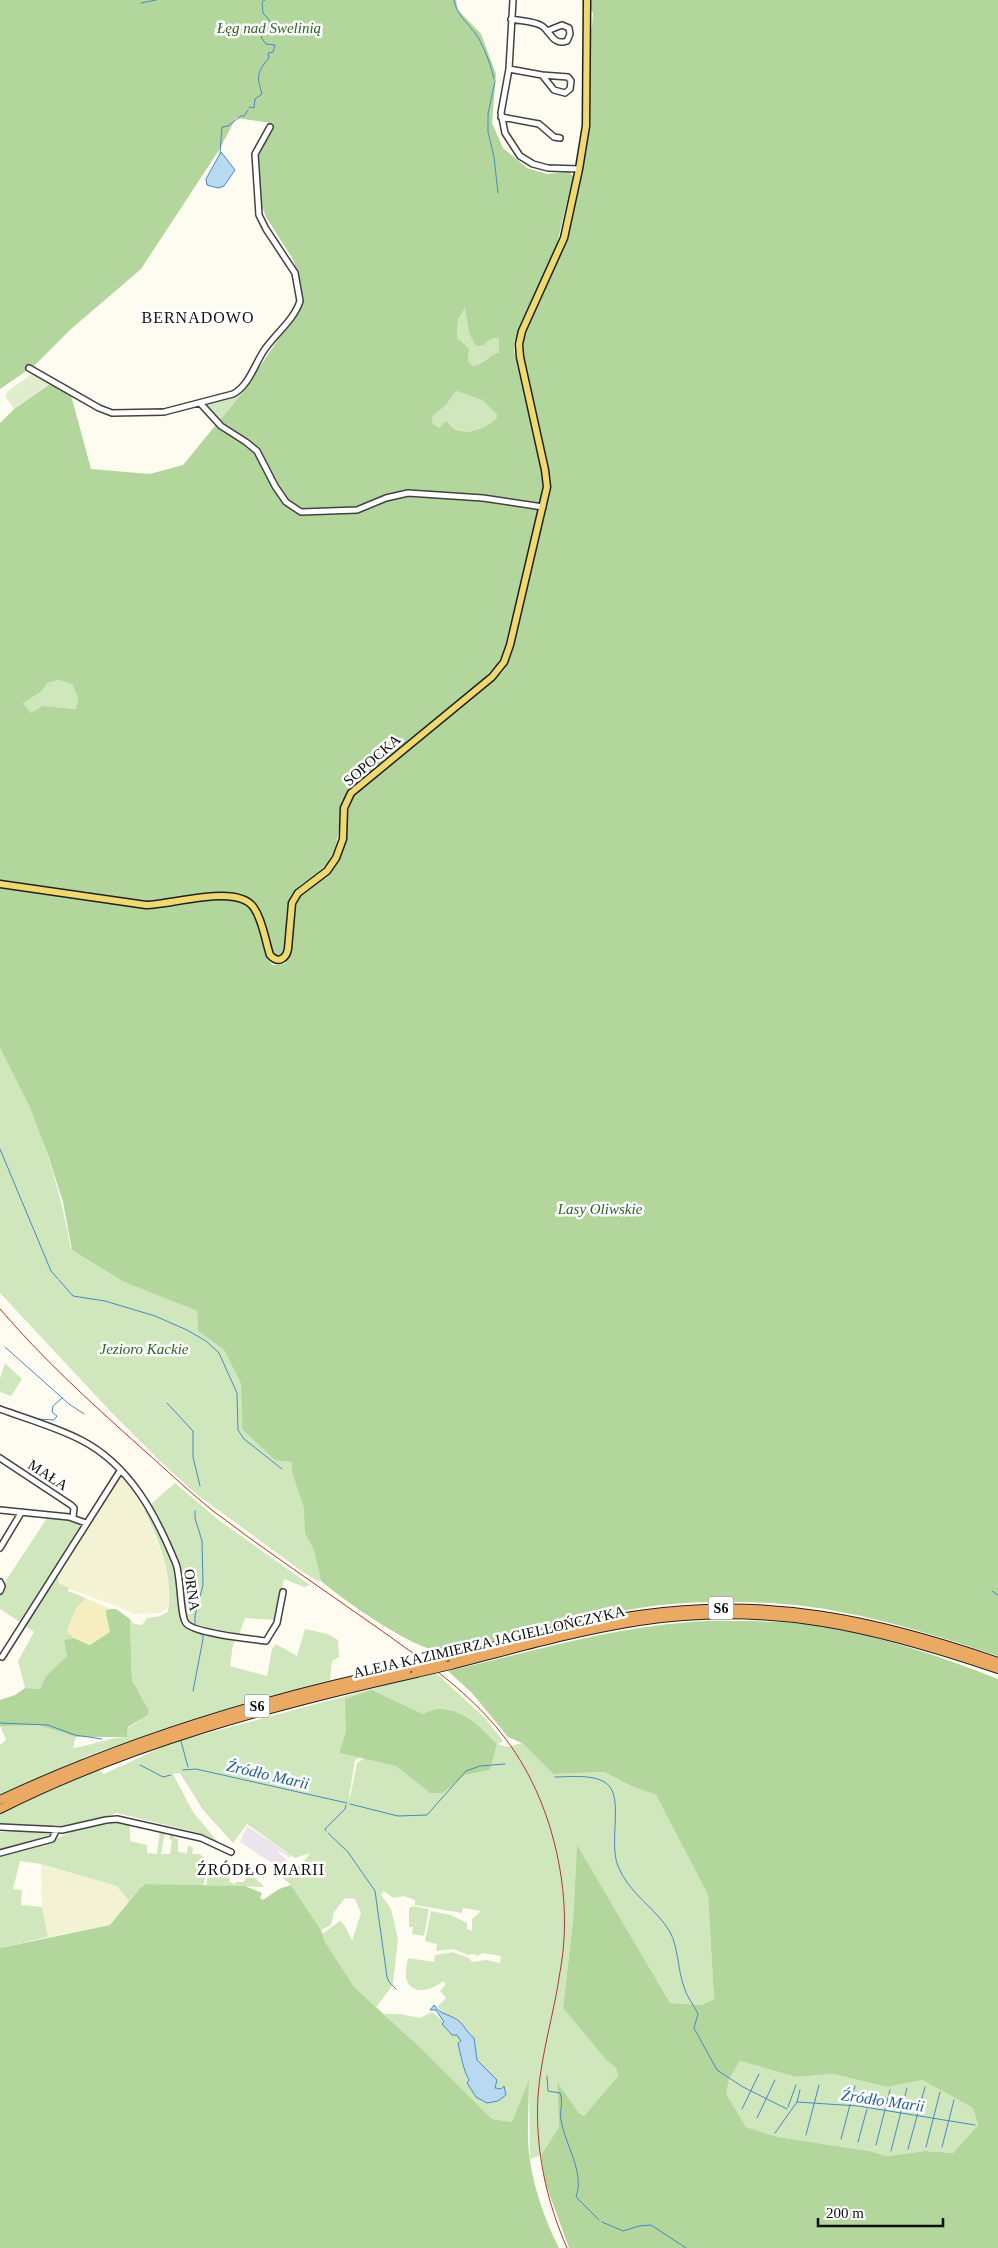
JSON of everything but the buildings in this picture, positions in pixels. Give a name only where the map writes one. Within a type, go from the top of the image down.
[{"type":"highway","name":"ALEJA KAZIMIERZA JAGIELLOŃCZYKA","points":[[0,1800],[79,1765],[171,1731],[222,1716],[444,1659],[621,1618],[677,1610],[729,1608],[791,1610],[856,1620],[923,1637],[998,1662]]},
{"type":"highway","name":"ALEJA KAZIMIERZA JAGIELLOŃCZYKA","points":[[0,1810],[93,1768],[199,1729],[416,1673],[624,1624],[673,1617],[746,1615],[796,1618],[856,1627],[923,1644],[998,1668]]},
{"type":"main road","name":"SOPOCKA","points":[[0,884],[146,905],[210,897],[240,897],[248,902],[256,912],[270,955],[275,959],[283,958],[288,949],[292,903],[298,893],[326,871],[336,858],[343,839],[344,808],[351,793],[492,677],[504,662],[509,651],[543,507],[546,478],[520,357],[520,340],[528,317],[561,244],[579,169],[586,126],[587,0]]},
{"type":"street","points":[[513,0],[509,69],[501,117],[506,136],[520,156],[526,160],[544,168],[579,169]]},
{"type":"street","points":[[511,19],[540,24],[547,31]]},
{"type":"street","points":[[509,69],[542,75],[568,77],[571,80],[570,89],[565,93],[556,92],[542,75]]},
{"type":"street","points":[[501,117],[539,124],[554,137],[560,138]]},
{"type":"street","points":[[29,368],[99,408],[112,413],[164,412],[233,394],[242,387],[264,350],[281,331],[299,304],[295,273],[259,215],[255,154],[270,128]]},
{"type":"street","points":[[200,403],[221,426],[246,442],[256,451],[286,502],[301,512],[357,510],[386,498],[408,493],[483,498],[543,507]]},
{"type":"street","points":[[0,1409],[81,1440],[102,1454],[120,1471],[2,1657]]},
{"type":"street","name":"MAŁA","points":[[0,1458],[71,1505],[74,1508],[73,1517]]},
{"type":"street","name":"ORNA","points":[[120,1471],[140,1491],[156,1519],[176,1565],[181,1588],[183,1620],[186,1624],[205,1631],[266,1642],[277,1623],[282,1592]]},
{"type":"street","points":[[0,1510],[73,1517],[86,1523]]},
{"type":"street","points":[[0,1548],[21,1513]]},
{"type":"street","points":[[0,1582],[2,1586],[0,1591]]},
{"type":"street","points":[[0,1828],[56,1830],[117,1820],[201,1838],[231,1852]]},
{"type":"street","points":[[0,1853],[52,1839],[56,1830]]},
{"type":"shaded area","points":[[247,1826],[292,1856],[290,1858],[278,1852],[290,1863],[288,1866],[276,1866],[240,1842]]},
{"type":"green space","name":"Łęg nad Swelinią","points":[[0,0],[456,0],[458,10],[481,34],[496,74],[492,123],[503,148],[527,168],[547,174],[569,172],[573,176],[557,244],[514,342],[514,351],[541,469],[543,488],[503,654],[482,681],[349,789],[342,806],[337,841],[330,859],[320,871],[296,890],[288,903],[286,938],[281,955],[276,956],[273,953],[257,906],[250,898],[242,894],[210,894],[171,901],[146,902],[0,881],[0,423],[14,409],[50,384],[71,395],[91,469],[150,474],[183,465],[242,393],[302,304],[294,261],[266,217],[256,189],[254,153],[271,123],[236,118],[219,150],[141,269],[71,329],[35,365],[0,389]],"holes":[[[465,308],[469,333],[476,346],[485,345],[486,342],[494,338],[499,339],[499,352],[473,366],[468,361],[469,348],[457,338],[458,319]],[[456,391],[482,400],[497,414],[497,417],[490,424],[475,431],[465,432],[458,430],[446,421],[439,428],[432,423],[433,416],[446,405]],[[58,680],[72,684],[78,698],[76,709],[43,706],[31,713],[23,703],[41,692],[48,683]]]},
{"type":"green space","name":"Lasy Oliwskie","points":[[590,0],[998,0],[998,1656],[940,1637],[881,1621],[820,1608],[774,1603],[704,1602],[632,1609],[442,1652],[429,1649],[379,1623],[321,1581],[314,1551],[305,1533],[304,1508],[292,1472],[292,1462],[275,1460],[242,1429],[241,1384],[224,1350],[198,1331],[197,1311],[124,1282],[72,1250],[63,1202],[48,1155],[29,1105],[0,1048],[0,888],[146,908],[168,907],[217,899],[237,901],[246,905],[252,912],[268,960],[273,965],[284,964],[289,959],[291,952],[293,909],[300,897],[326,875],[337,862],[346,837],[348,812],[353,796],[494,681],[504,670],[513,650],[550,487],[548,466],[524,356],[524,342],[531,314],[564,246],[578,195],[586,111],[589,30],[592,27],[593,13],[590,8]]},
{"type":"green space","points":[[465,307],[469,333],[486,342],[494,338],[499,339],[499,352],[473,366],[468,361],[469,348],[457,338],[458,319]]},
{"type":"green space","points":[[32,374],[50,384],[14,409],[5,396],[8,391]]},
{"type":"green space","points":[[456,391],[482,400],[497,413],[497,417],[485,427],[475,431],[460,431],[454,429],[446,422],[439,429],[432,423],[433,416],[446,405]]},
{"type":"green space","points":[[242,393],[218,422],[205,406],[206,403]]},
{"type":"green space","points":[[58,680],[72,684],[78,698],[76,709],[55,707],[31,713],[23,703],[41,692],[48,683]]},
{"type":"green space","name":"Jezioro Kackie","points":[[0,1048],[25,1095],[42,1138],[59,1193],[71,1249],[124,1282],[197,1311],[198,1331],[224,1350],[241,1384],[242,1429],[292,1462],[304,1508],[309,1541],[314,1551],[321,1581],[317,1581],[303,1572],[195,1493],[112,1413],[0,1293]]},
{"type":"green space","points":[[5,1363],[22,1379],[11,1396],[0,1392],[0,1378]]},
{"type":"green space","points":[[121,1475],[141,1503],[164,1560],[170,1591],[169,1607],[160,1613],[133,1614],[65,1587],[58,1579],[69,1554]]},
{"type":"green space","points":[[175,1483],[220,1521],[310,1585],[304,1587],[284,1579],[275,1620],[245,1618],[233,1645],[230,1666],[267,1676],[272,1649],[276,1644],[297,1656],[305,1629],[328,1634],[338,1640],[339,1657],[332,1661],[330,1680],[112,1747],[82,1758],[84,1760],[0,1796],[0,1745],[6,1740],[0,1725],[38,1725],[76,1737],[73,1748],[127,1737],[128,1728],[148,1715],[149,1709],[132,1682],[130,1619],[134,1624],[142,1625],[147,1618],[160,1616],[168,1612],[169,1586],[164,1560],[144,1510]]},
{"type":"green space","points":[[47,1518],[75,1520],[82,1525],[20,1622],[0,1609],[0,1594],[5,1587],[5,1582]]},
{"type":"green space","points":[[58,1576],[59,1583],[69,1588],[68,1591],[86,1598],[76,1609],[67,1631],[74,1638],[64,1640],[67,1656],[46,1676],[40,1689],[25,1688],[18,1661],[34,1632],[23,1624],[53,1579]]},
{"type":"green space","points":[[116,1609],[130,1619],[132,1682],[149,1709],[148,1715],[128,1727],[127,1737],[76,1737],[38,1725],[0,1726],[0,1700],[15,1695],[25,1688],[40,1689],[46,1676],[67,1656],[64,1640],[74,1638],[90,1645],[106,1610]]},
{"type":"green space","points":[[698,1621],[802,1624],[865,1635],[954,1662],[998,1679],[998,2248],[569,2248],[545,2182],[541,2155],[559,2127],[557,2082],[579,2113],[584,2116],[618,2076],[616,2068],[606,2060],[563,2008],[573,1920],[577,1845],[670,2003],[701,2005],[714,1999],[708,1895],[656,1795],[631,1786],[604,1772],[553,1774],[522,1743],[508,1737],[472,1693],[448,1671],[598,1635]],"holes":[[[740,2061],[796,2077],[833,2074],[886,2087],[922,2080],[973,2108],[978,2125],[953,2153],[926,2151],[887,2156],[869,2151],[778,2137],[746,2127],[726,2094],[729,2079]]]},
{"type":"green space","points":[[435,1672],[485,1718],[503,1741],[498,1744],[507,1747],[522,1743],[553,1774],[604,1772],[631,1786],[656,1795],[708,1895],[714,1999],[701,2005],[670,2003],[577,1846],[573,1920],[563,2008],[606,2060],[616,2068],[618,2076],[584,2116],[579,2113],[557,2083],[559,2127],[541,2155],[530,2159],[529,2081],[512,2122],[492,2119],[384,2014],[401,2014],[420,2018],[432,2012],[442,2020],[446,2029],[452,2035],[457,2034],[461,2041],[458,2043],[462,2064],[465,2066],[468,2082],[476,2097],[501,2089],[495,2088],[486,2070],[477,2060],[474,2038],[467,2033],[461,2023],[442,2013],[442,2010],[437,2007],[446,1998],[440,1991],[446,1984],[443,1981],[434,1987],[417,1990],[412,1988],[406,1978],[408,1958],[434,1962],[435,1955],[453,1952],[469,1958],[472,1962],[486,1960],[500,1963],[501,1956],[483,1953],[477,1956],[474,1954],[468,1955],[453,1949],[436,1951],[437,1944],[425,1941],[431,1911],[451,1915],[467,1923],[467,1929],[472,1931],[472,1919],[481,1911],[463,1908],[462,1913],[415,1905],[415,1900],[404,1896],[393,1898],[384,1891],[381,1895],[391,1909],[398,1939],[393,1985],[376,2007],[353,1987],[322,1934],[340,1921],[345,1926],[352,1941],[361,1913],[355,1899],[345,1898],[334,1912],[331,1925],[321,1930],[291,1885],[274,1870],[295,1868],[310,1853],[295,1858],[247,1824],[233,1843],[203,1810],[180,1773],[173,1774],[193,1812],[218,1842],[199,1833],[117,1813],[75,1827],[54,1825],[53,1828],[0,1825],[0,1813],[98,1769],[104,1774],[171,1743]],"holes":[[[372,1690],[423,1714],[437,1709],[450,1710],[465,1717],[479,1727],[497,1744],[490,1770],[465,1775],[443,1793],[430,1793],[396,1766],[365,1758],[357,1763],[350,1798],[355,1760],[360,1758],[339,1753],[346,1731]]]},
{"type":"green space","points":[[372,1690],[423,1714],[437,1709],[450,1710],[472,1721],[497,1744],[490,1770],[465,1775],[443,1793],[430,1793],[396,1766],[339,1753],[346,1731],[345,1699]]},
{"type":"green space","points":[[113,1820],[130,1824],[130,1841],[147,1845],[147,1853],[157,1854],[160,1831],[165,1832],[161,1854],[170,1854],[172,1840],[169,1839],[170,1833],[175,1834],[174,1838],[178,1839],[178,1852],[187,1853],[188,1845],[193,1848],[192,1854],[200,1854],[204,1858],[206,1875],[203,1886],[146,1884],[129,1901],[117,1886],[41,1864],[20,1861],[13,1889],[22,1890],[21,1905],[42,1907],[48,1937],[0,1948],[0,1832],[18,1831],[53,1834],[52,1841],[75,1830]]},
{"type":"green space","points":[[41,1864],[117,1886],[129,1901],[110,1925],[48,1937],[42,1907]]},
{"type":"green space","points":[[208,1874],[224,1878],[225,1875],[229,1876],[230,1882],[235,1884],[236,1882],[243,1882],[250,1874],[263,1887],[206,1885]]},
{"type":"green space","points":[[146,1884],[245,1886],[262,1893],[260,1898],[263,1900],[279,1889],[291,1885],[321,1930],[325,1942],[354,1987],[422,2049],[492,2119],[512,2122],[529,2080],[528,2131],[530,2161],[541,2206],[559,2248],[0,2248],[0,1948],[110,1925],[140,1888]]},
{"type":"green space","points":[[413,1906],[429,1909],[424,1936],[412,1934],[413,1927],[409,1927],[409,1908]]},
{"type":"green space","points":[[740,2061],[796,2077],[833,2074],[885,2087],[922,2080],[973,2108],[978,2125],[953,2153],[926,2151],[887,2156],[869,2151],[778,2137],[746,2127],[725,2094],[729,2079]]},
{"type":"sand","points":[[86,1598],[110,1609],[106,1610],[106,1613],[110,1632],[90,1645],[74,1638],[67,1631],[76,1609]]},
{"type":"water","points":[[221,152],[235,170],[224,186],[218,188],[207,185],[206,179]]},
{"type":"water","points":[[434,2005],[440,2011],[460,2022],[474,2038],[477,2060],[497,2080],[495,2088],[501,2089],[504,2086],[506,2095],[498,2101],[487,2103],[476,2097],[467,2083],[469,2080],[458,2043],[461,2041],[457,2035],[452,2035],[442,2024],[444,2022],[436,2010],[430,2010]]},
{"type":"waterway","points":[[141,3],[156,0]]},
{"type":"waterway","points":[[249,107],[254,108],[255,99],[262,94],[259,75],[269,58],[268,53],[273,52],[275,45],[266,44],[261,37],[271,27],[270,21],[263,13],[262,2],[265,0]]},
{"type":"waterway","points":[[454,0],[461,16],[482,44],[494,79]]},
{"type":"waterway","points":[[495,81],[488,114],[488,132],[494,157],[498,193]]},
{"type":"waterway","points":[[220,153],[222,127],[228,126],[241,116],[244,116],[248,110]]},
{"type":"waterway","points":[[0,1149],[51,1271],[58,1279]]},
{"type":"waterway","points":[[59,1280],[73,1296],[105,1301],[155,1316],[187,1330],[206,1341],[219,1353],[237,1393],[238,1430],[244,1439],[282,1469]]},
{"type":"waterway","points":[[5,1347],[69,1404],[84,1414]]},
{"type":"waterway","points":[[38,1419],[54,1420],[57,1416],[52,1412],[53,1406],[62,1398]]},
{"type":"waterway","points":[[167,1403],[193,1431],[193,1457],[200,1486]]},
{"type":"waterway","points":[[195,1511],[195,1518],[202,1541],[203,1585],[195,1616],[195,1625]]},
{"type":"waterway","points":[[992,1591],[998,1595]]},
{"type":"waterway","points":[[193,1631],[203,1635],[203,1639],[193,1691]]},
{"type":"waterway","name":"Źródło Marii","points":[[0,1723],[48,1725],[75,1735],[102,1739]]},
{"type":"waterway","points":[[181,1741],[188,1767]]},
{"type":"waterway","name":"Źródło Marii","points":[[350,1804],[398,1816],[427,1815],[466,1771],[480,1766],[505,1764]]},
{"type":"waterway","name":"Źródło Marii","points":[[140,1765],[163,1777],[171,1775]]},
{"type":"waterway","name":"Źródło Marii","points":[[183,1770],[196,1769],[347,1803]]},
{"type":"waterway","name":"Źródło Marii","points":[[555,1777],[577,1776],[592,1778],[610,1787],[615,1803],[615,1847],[618,1866],[635,1893],[658,1916],[673,1938],[685,1991],[698,2014],[694,2028],[717,2070],[743,2087],[787,2109]]},
{"type":"waterway","points":[[326,1831],[325,1829],[345,1809],[346,1805]]},
{"type":"waterway","points":[[328,1833],[348,1852],[375,1891],[387,1977],[396,1989]]},
{"type":"waterway","name":"Źródło Marii","points":[[742,2109],[759,2074]]},
{"type":"waterway","points":[[547,2076],[548,2091],[560,2093],[561,2097],[561,2120],[578,2178],[576,2197],[599,2220]]},
{"type":"waterway","name":"Źródło Marii","points":[[757,2118],[775,2080]]},
{"type":"waterway","points":[[788,2107],[796,2085]]},
{"type":"waterway","points":[[806,2135],[819,2085]]},
{"type":"waterway","points":[[841,2139],[855,2086]]},
{"type":"waterway","name":"Źródło Marii","points":[[908,2149],[925,2087]]},
{"type":"waterway","points":[[891,2151],[907,2088]]},
{"type":"waterway","points":[[797,2102],[800,2090]]},
{"type":"waterway","points":[[876,2145],[890,2090]]},
{"type":"waterway","name":"Źródło Marii","points":[[926,2147],[940,2092]]},
{"type":"waterway","name":"Źródło Marii","points":[[942,2147],[954,2100]]},
{"type":"waterway","name":"Źródło Marii","points":[[775,2133],[797,2102],[858,2106],[975,2125]]},
{"type":"waterway","points":[[858,2142],[867,2109]]},
{"type":"waterway","points":[[602,2222],[623,2231],[639,2226],[651,2225],[686,2248]]},
{"type":"railway","points":[[0,1309],[66,1379],[194,1495],[233,1526],[404,1647],[457,1688],[480,1709],[520,1759],[536,1789],[549,1824],[558,1860],[564,1898],[563,1954],[542,2065],[538,2096],[538,2135],[548,2193],[567,2248]]},
{"type":"district","name":"BERNADOWO","points":[[198,317]]},
{"type":"district","name":"ŹRÓDŁO MARII","points":[[261,1869]]}]
